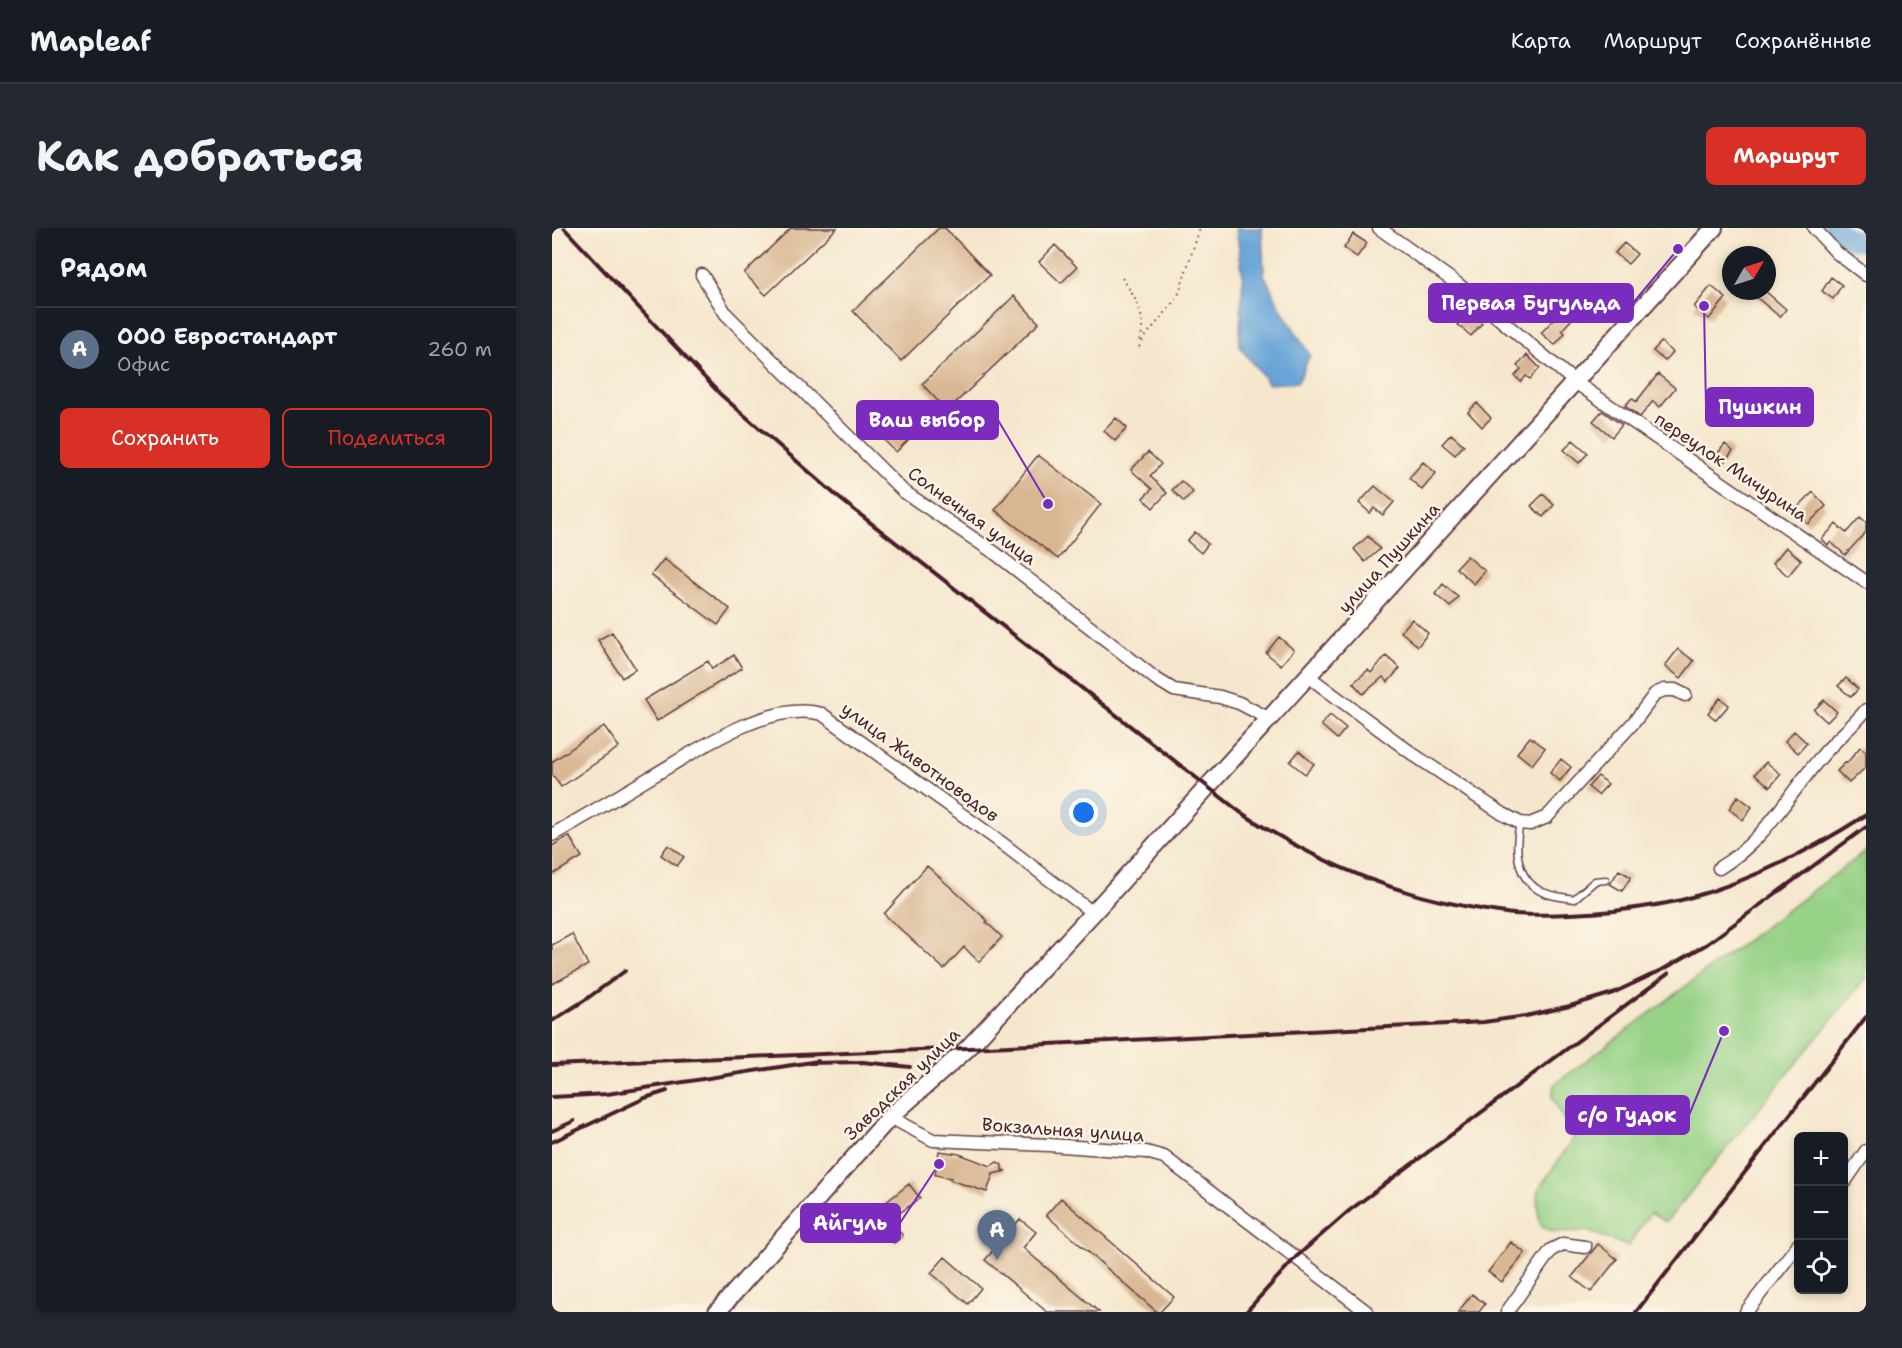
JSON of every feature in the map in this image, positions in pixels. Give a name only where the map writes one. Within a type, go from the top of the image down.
[{"type":"main road","name":"улица Пушкина","points":[[1093,913],[1714,228]]},
{"type":"main road","name":"Заводская улица","points":[[717,1312],[890,1118],[968,1048],[1093,913]]},
{"type":"street","name":"переулок Мичурина","points":[[1379,228],[1459,285],[1575,382],[1866,582]]},
{"type":"street","points":[[1814,228],[1837,253],[1866,275]]},
{"type":"street","name":"Солнечная улица","points":[[702,275],[726,314],[903,491],[995,553],[1156,679],[1174,690],[1221,697],[1270,718]]},
{"type":"street","points":[[1308,676],[1414,756],[1520,823],[1530,824],[1547,817],[1634,722],[1655,694],[1664,690],[1675,690],[1685,695]]},
{"type":"street","points":[[1719,868],[1733,860],[1761,835],[1821,757],[1866,710]]},
{"type":"street","name":"улица Животноводов","points":[[552,835],[723,735],[764,718],[791,712],[814,711],[822,714],[989,834],[1093,913]]},
{"type":"street","name":"Вокзальная улица","points":[[890,1118],[933,1140],[1146,1152],[1164,1157],[1367,1312]]},
{"type":"street","points":[[1848,1177],[1866,1151]]},
{"type":"street","points":[[1507,1312],[1551,1250],[1563,1244],[1585,1247]]},
{"type":"street","points":[[1746,1312],[1794,1250]]},
{"type":"lane","points":[[1520,823],[1516,849],[1526,878],[1536,889],[1574,900],[1594,881],[1606,880]]},
{"type":"path","points":[[1122,278],[1135,297],[1142,318],[1143,328],[1139,347],[1179,293],[1200,228]]},
{"type":"green space","points":[[1866,851],[1866,978],[1666,1222],[1650,1213],[1628,1246],[1587,1231],[1553,1232],[1541,1225],[1537,1198],[1540,1187],[1574,1138],[1552,1097],[1554,1085]]},
{"type":"water","points":[[1236,228],[1262,228],[1264,274],[1280,307],[1310,355],[1298,382],[1269,384],[1239,346],[1243,277]]},
{"type":"building","points":[[791,228],[837,228],[766,295],[744,273]]},
{"type":"building","points":[[939,228],[945,228],[990,275],[901,361],[853,311]]},
{"type":"building","points":[[1353,234],[1367,243],[1357,257],[1344,248]]},
{"type":"building","points":[[1624,243],[1637,254],[1628,264],[1615,253]]},
{"type":"building","points":[[1055,245],[1077,267],[1061,283],[1039,262]]},
{"type":"building","points":[[1831,277],[1842,285],[1833,299],[1822,291]]},
{"type":"building","points":[[1711,286],[1722,295],[1722,300],[1724,300],[1709,319],[1694,307]]},
{"type":"building","points":[[1587,287],[1599,297],[1586,313],[1581,309],[1562,330],[1565,333],[1555,345],[1541,333],[1555,318],[1551,315],[1561,303],[1568,309]]},
{"type":"building","points":[[1014,296],[1039,323],[947,411],[922,384]]},
{"type":"building","points":[[1760,300],[1776,300],[1786,309],[1780,317]]},
{"type":"building","points":[[1468,311],[1482,323],[1471,336],[1457,324]]},
{"type":"building","points":[[1661,342],[1673,352],[1665,361],[1653,351]]},
{"type":"building","points":[[1527,355],[1540,368],[1530,379],[1526,376],[1521,382],[1515,376],[1521,369],[1517,366]]},
{"type":"building","points":[[1658,374],[1675,388],[1660,407],[1653,401],[1640,417],[1625,406],[1632,398],[1636,402]]},
{"type":"building","points":[[1477,403],[1491,418],[1482,427],[1468,412]]},
{"type":"building","points":[[1602,411],[1622,425],[1612,437],[1593,421]]},
{"type":"building","points":[[1116,418],[1127,428],[1115,441],[1104,431]]},
{"type":"building","points":[[891,419],[910,438],[896,452],[877,433]]},
{"type":"building","points":[[1451,434],[1464,445],[1455,455],[1442,444]]},
{"type":"building","points":[[1573,440],[1588,453],[1579,463],[1564,450]]},
{"type":"building","points":[[1725,444],[1733,451],[1722,465],[1714,458]]},
{"type":"building","points":[[1148,452],[1161,464],[1150,476],[1167,493],[1153,508],[1143,498],[1152,489],[1131,470]]},
{"type":"building","points":[[1038,455],[1101,504],[1058,559],[995,510]]},
{"type":"building","points":[[1423,462],[1436,473],[1422,490],[1409,478]]},
{"type":"building","points":[[1181,481],[1193,492],[1184,502],[1172,490]]},
{"type":"building","points":[[1375,486],[1394,502],[1383,515],[1374,508],[1370,513],[1359,503]]},
{"type":"building","points":[[1813,492],[1826,506],[1808,524],[1794,511]]},
{"type":"building","points":[[1543,494],[1554,505],[1543,517],[1531,506]]},
{"type":"building","points":[[1860,517],[1866,522],[1866,532],[1845,555],[1831,542],[1828,545],[1822,539],[1836,524],[1846,533]]},
{"type":"building","points":[[1195,532],[1208,544],[1201,553],[1187,541]]},
{"type":"building","points":[[1368,536],[1380,549],[1365,562],[1354,549]]},
{"type":"building","points":[[1786,547],[1801,560],[1788,576],[1773,563]]},
{"type":"building","points":[[1467,556],[1485,571],[1474,584],[1456,568]]},
{"type":"building","points":[[664,559],[730,609],[718,625],[651,575]]},
{"type":"building","points":[[1443,584],[1458,597],[1450,607],[1435,594]]},
{"type":"building","points":[[1412,619],[1428,633],[1418,646],[1401,632]]},
{"type":"building","points":[[612,632],[636,669],[622,678],[598,640]]},
{"type":"building","points":[[1279,637],[1294,650],[1281,665],[1266,653]]},
{"type":"building","points":[[1678,649],[1694,661],[1681,678],[1665,666]]},
{"type":"building","points":[[734,655],[742,668],[657,721],[644,700],[708,661],[712,669]]},
{"type":"building","points":[[1386,656],[1400,668],[1388,682],[1383,677],[1363,694],[1353,683],[1368,670],[1371,673]]},
{"type":"building","points":[[1846,678],[1858,689],[1851,697],[1838,686]]},
{"type":"building","points":[[1720,698],[1729,705],[1716,720],[1708,713]]},
{"type":"building","points":[[1824,700],[1837,712],[1827,722],[1814,710]]},
{"type":"building","points":[[1330,715],[1346,728],[1337,739],[1321,725]]},
{"type":"building","points":[[604,726],[619,747],[561,787],[552,774],[552,762]]},
{"type":"building","points":[[1794,731],[1807,743],[1798,753],[1785,741]]},
{"type":"building","points":[[1530,737],[1545,748],[1532,765],[1517,753]]},
{"type":"building","points":[[1860,747],[1866,751],[1866,767],[1849,783],[1837,771]]},
{"type":"building","points":[[1299,751],[1314,764],[1305,774],[1290,762]]},
{"type":"building","points":[[1561,759],[1571,767],[1560,781],[1550,773]]},
{"type":"building","points":[[1766,762],[1781,774],[1770,787],[1755,774]]},
{"type":"building","points":[[1598,776],[1608,784],[1598,795],[1588,787]]},
{"type":"building","points":[[1738,796],[1752,807],[1743,820],[1729,809]]},
{"type":"building","points":[[569,836],[582,857],[552,875],[552,846]]},
{"type":"building","points":[[668,845],[684,857],[677,866],[661,855]]},
{"type":"building","points":[[927,866],[988,921],[986,922],[1002,937],[979,962],[964,947],[944,969],[884,914]]},
{"type":"building","points":[[1619,870],[1631,877],[1622,891],[1610,884]]},
{"type":"building","points":[[572,934],[588,965],[552,984],[552,945]]},
{"type":"building","points":[[939,1151],[959,1154],[991,1166],[997,1162],[1002,1165],[1002,1170],[1006,1171],[993,1174],[987,1192],[950,1180],[951,1178],[935,1175]]},
{"type":"building","points":[[909,1184],[920,1198],[890,1220],[903,1236],[894,1243],[870,1215]]},
{"type":"building","points":[[1061,1198],[1174,1297],[1160,1312],[1157,1312],[1046,1215]]},
{"type":"building","points":[[1020,1219],[1036,1232],[1023,1248],[1099,1312],[1047,1312],[985,1260]]},
{"type":"building","points":[[1511,1242],[1525,1253],[1502,1282],[1488,1272]]},
{"type":"building","points":[[1598,1244],[1617,1259],[1591,1292],[1572,1277]]},
{"type":"building","points":[[945,1257],[981,1288],[968,1304],[931,1273]]},
{"type":"building","points":[[1472,1294],[1485,1304],[1479,1312],[1458,1312]]},
{"type":"waterway","points":[[1833,228],[1847,238],[1866,242]]},
{"type":"railway","points":[[564,228],[720,394],[839,498],[1240,812],[1323,860],[1381,884],[1442,902],[1474,908],[1526,915],[1602,912],[1676,901],[1733,884],[1801,853],[1866,815]]},
{"type":"railway","points":[[552,1065],[968,1048],[1429,1025],[1484,1022],[1526,1016],[1613,993],[1662,970],[1707,944],[1866,827]]},
{"type":"railway","points":[[552,1021],[625,971]]},
{"type":"railway","points":[[1246,1312],[1296,1257],[1350,1210],[1669,973]]},
{"type":"railway","points":[[1636,1312],[1866,1017]]},
{"type":"railway","points":[[552,1097],[607,1094],[818,1061]]},
{"type":"railway","points":[[809,1063],[863,1062],[910,1067]]},
{"type":"railway","points":[[552,1142],[645,1098],[667,1091]]},
{"type":"railway","points":[[552,1131],[574,1121]]},
{"type":"place","name":"Первая Бугульда","points":[[1678,249]]},
{"type":"place","name":"Пушкин","points":[[1704,306]]},
{"type":"place","name":"Ваш выбор","points":[[1048,504]]},
{"type":"place","name":"с/о Гудок","points":[[1724,1031]]},
{"type":"place","name":"Айгуль","points":[[939,1164]]},
{"type":"place","name":"ООО Евростандарт","points":[[997,1260]]}]
